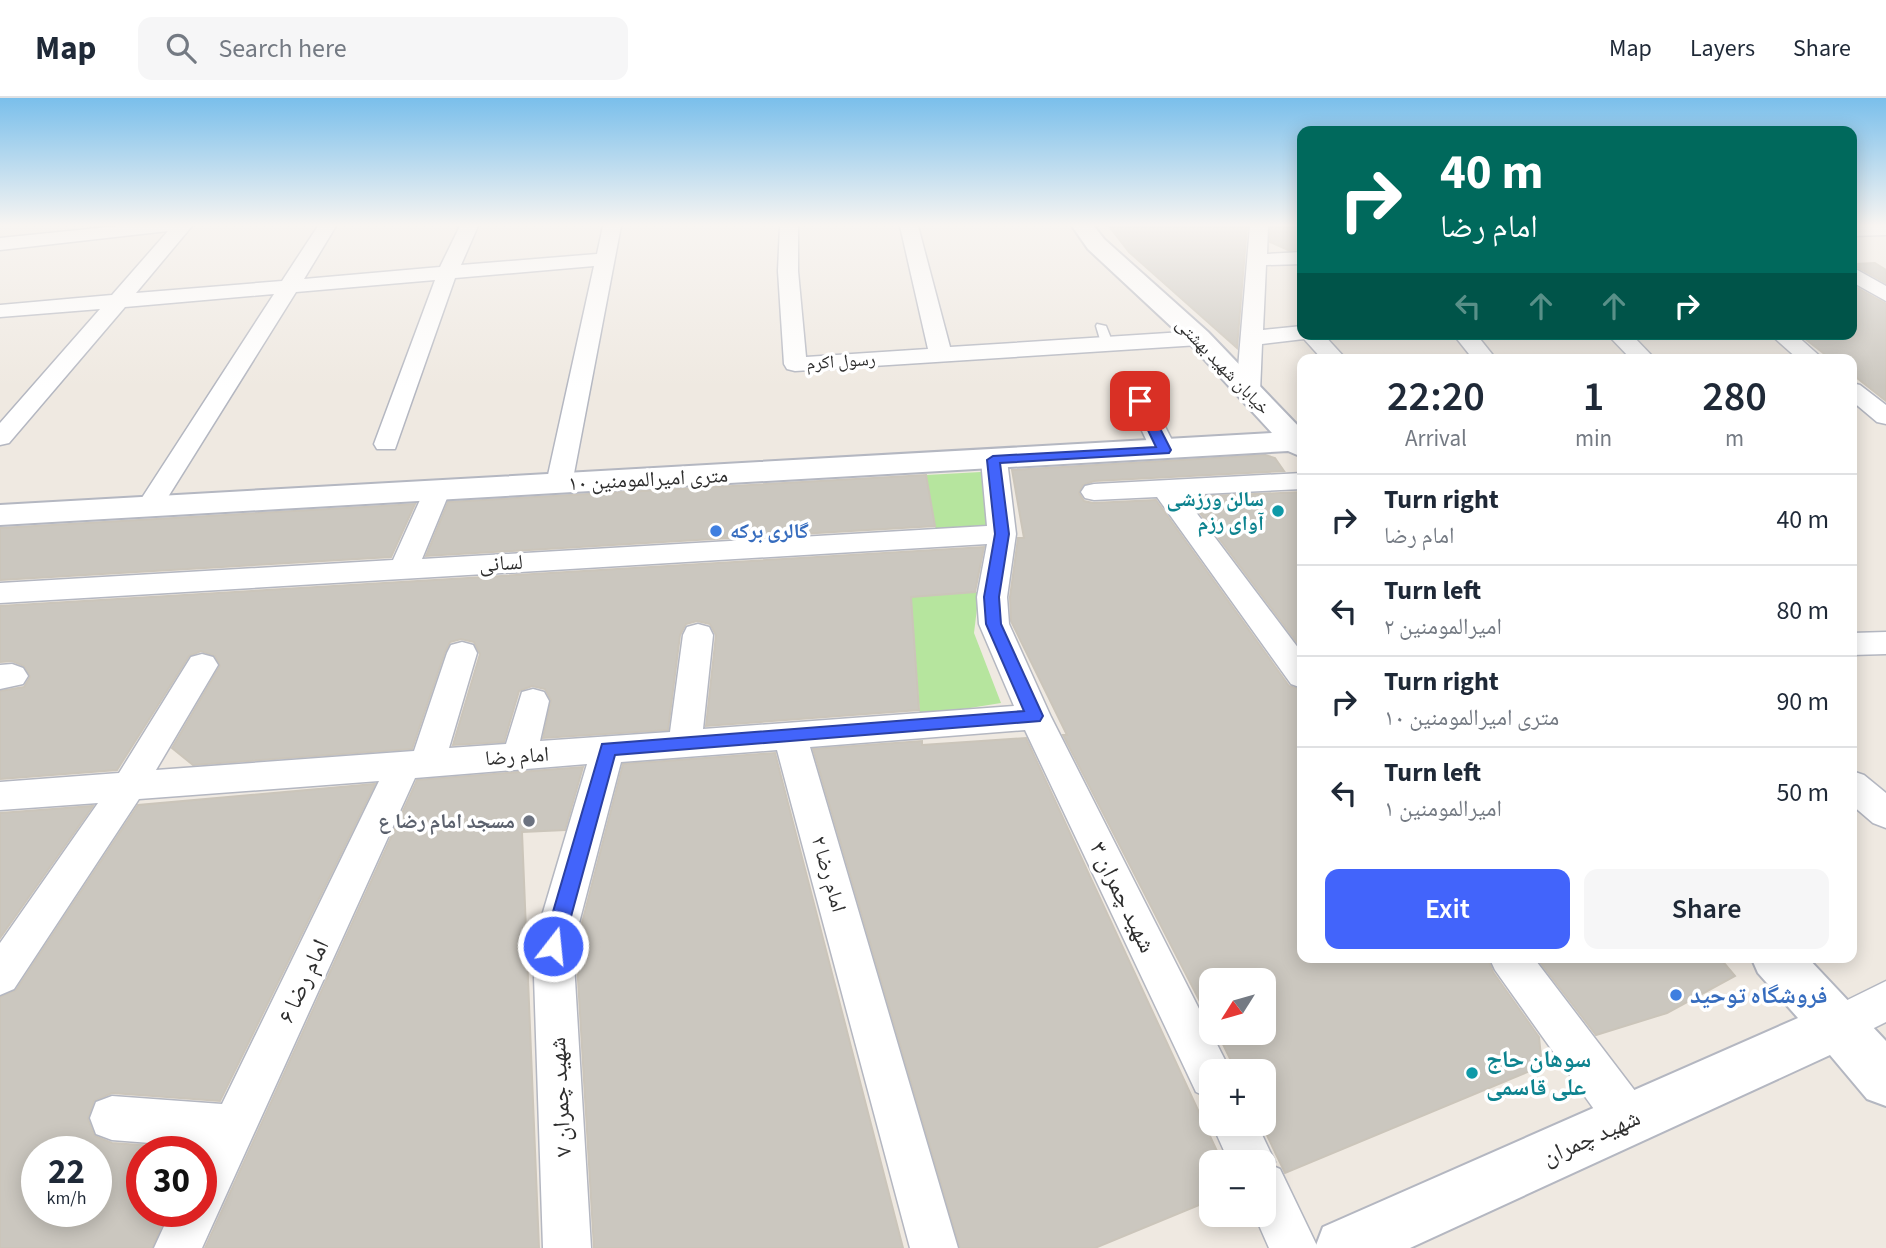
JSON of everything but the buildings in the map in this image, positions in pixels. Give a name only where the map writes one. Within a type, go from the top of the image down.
[{"type":"street","points":[[0,438],[138,280]]},
{"type":"street","points":[[149,507],[292,280]]},
{"type":"street","points":[[0,311],[359,280]]},
{"type":"street","points":[[386,444],[445,280]]},
{"type":"street","points":[[559,484],[600,280]]},
{"type":"street","name":"رسول اکرم","points":[[789,280],[795,364],[941,355]]},
{"type":"street","points":[[922,280],[941,355],[1105,336],[1199,338]]},
{"type":"street","name":"خیابان شهید بهشتی","points":[[1135,280],[1199,338],[1297,442]]},
{"type":"street","points":[[1248,392],[1256,280]]},
{"type":"street","points":[[1861,280],[1886,295]]},
{"type":"street","points":[[1252,338],[1297,334]]},
{"type":"street","points":[[1317,340],[1330,354]]},
{"type":"street","points":[[1469,340],[1481,354]]},
{"type":"street","points":[[1624,340],[1639,354]]},
{"type":"street","points":[[1788,340],[1806,354]]},
{"type":"street","points":[[1867,396],[1886,417]]},
{"type":"street","points":[[1140,401],[1164,450]]},
{"type":"street","name":"۱۰ متری امیرالمومنین","points":[[0,515],[1297,444]]},
{"type":"street","name":"شهید چمران ۳","points":[[993,460],[1002,534],[992,597],[993,624],[1202,1059]]},
{"type":"street","points":[[1094,492],[1297,481]]},
{"type":"street","points":[[1164,488],[1297,669]]},
{"type":"street","points":[[404,568],[437,491]]},
{"type":"street","name":"لسانی","points":[[0,593],[1002,534]]},
{"type":"street","points":[[685,743],[698,635]]},
{"type":"street","points":[[1857,644],[1886,643]]},
{"type":"street","name":"امام رضا ۶","points":[[217,1165],[416,764],[463,653]]},
{"type":"street","points":[[0,976],[129,786],[202,665]]},
{"type":"street","points":[[520,756],[533,701]]},
{"type":"street","name":"امام رضا","points":[[0,796],[1035,716]]},
{"type":"street","name":"امام رضا ۲","points":[[790,735],[934,1248]]},
{"type":"street","name":"شهید چمران ۷","points":[[567,1248],[553,946],[608,749]]},
{"type":"street","points":[[1857,789],[1886,813]]},
{"type":"street","points":[[1513,963],[1629,1120]]},
{"type":"street","points":[[1780,963],[1886,1080]]},
{"type":"street","points":[[1838,1026],[1886,1000]]},
{"type":"street","name":"شهید چمران","points":[[1344,1248],[1838,1026]]},
{"type":"street","points":[[112,1118],[235,1127]]},
{"type":"street","points":[[1276,1210],[1294,1248]]},
{"type":"street","points":[[178,1248],[188,1227]]},
{"type":"green space","points":[[981,472],[987,528],[936,531],[926,475]]},
{"type":"green space","points":[[979,592],[974,633],[1001,703],[920,716],[911,597]]},
{"type":"place","name":"سالن ورزشی آوای رزم","points":[[1278,511]]},
{"type":"place","name":"گالری برکه","points":[[716,531]]},
{"type":"place","name":"مسجد امام رضا ع","points":[[529,821]]},
{"type":"place","name":"فروشگاه توحید","points":[[1676,995]]},
{"type":"place","name":"سوهان حاج علی قاسمی","points":[[1472,1073]]},
{"type":"route","points":[[553,946],[608,749],[1035,716],[993,624],[992,597],[1002,534],[993,460],[1164,450],[1140,401]]}]
